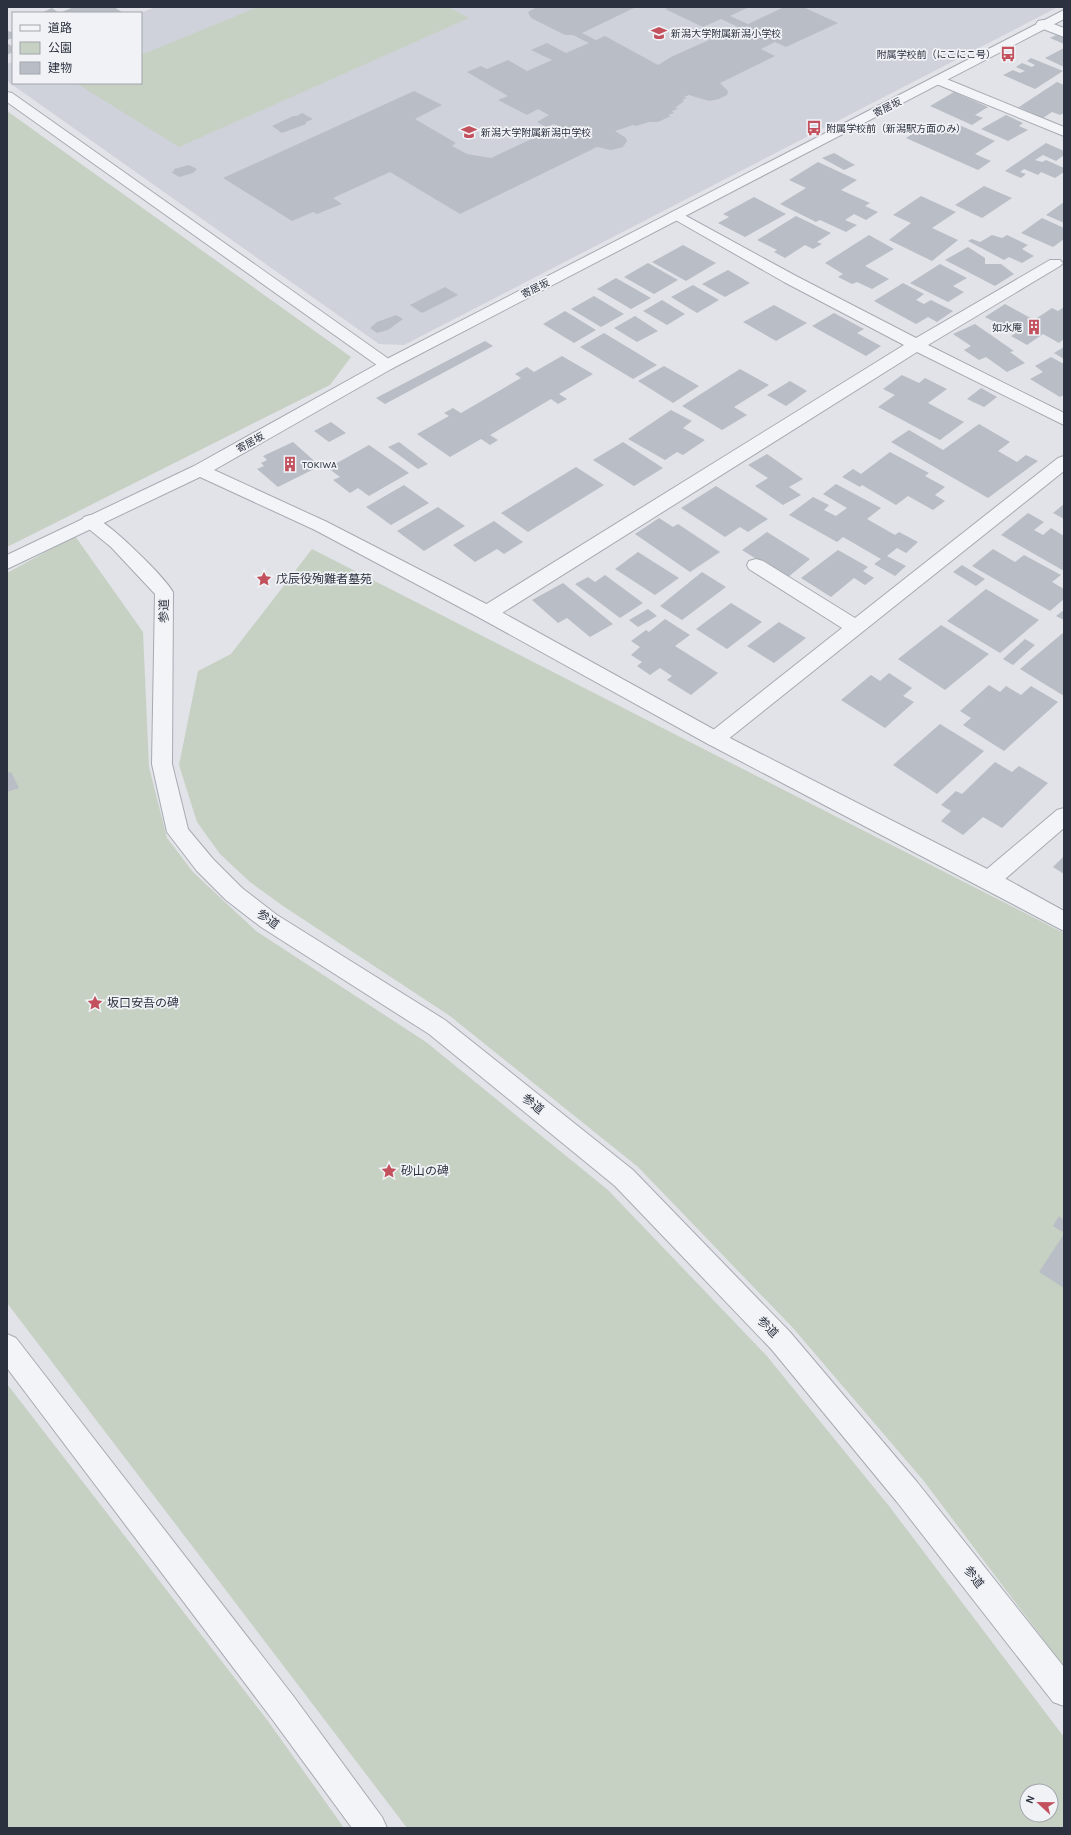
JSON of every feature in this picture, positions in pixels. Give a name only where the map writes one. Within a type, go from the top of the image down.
[{"type":"street","name":"寄居坂","points":[[7,563],[200,470],[387,365],[1064,14]]},
{"type":"street","points":[[1043,24],[1064,33]]},
{"type":"street","points":[[939,80],[1064,132]]},
{"type":"street","points":[[7,96],[387,365]]},
{"type":"street","points":[[677,215],[790,279],[1064,420]]},
{"type":"street","points":[[487,613],[916,345],[1055,263]]},
{"type":"street","points":[[715,739],[1064,462]]},
{"type":"street","points":[[200,470],[321,526],[487,613],[715,739],[989,880],[1064,922]]},
{"type":"street","name":"参道","points":[[90,522],[117,543],[164,592],[162,764],[178,832],[205,865],[234,894],[269,922],[437,1027],[624,1178],[782,1341],[907,1492],[1064,1691]]},
{"type":"street","points":[[756,566],[856,628]]},
{"type":"street","points":[[989,880],[1064,816]]},
{"type":"street","points":[[7,1347],[278,1702],[371,1828]]},
{"type":"shaded area","points":[[156,7],[1058,7],[404,345],[379,344],[7,81],[7,64],[12,62],[12,84],[142,84],[142,12]]},
{"type":"green space","points":[[258,7],[448,7],[469,18],[179,147],[78,84],[142,84],[142,55]]},
{"type":"green space","points":[[7,111],[351,357],[330,385],[7,547]]},
{"type":"green space","points":[[75,536],[143,632],[149,767],[167,838],[193,872],[256,931],[426,1042],[608,1190],[766,1355],[889,1506],[1064,1737],[1064,1828],[407,1828],[7,1303],[7,573]]},
{"type":"green space","points":[[312,549],[1064,933],[1064,1667],[923,1480],[793,1328],[638,1167],[450,1016],[283,906],[250,882],[220,854],[197,822],[179,765],[198,671],[231,654]]},
{"type":"green space","points":[[7,1384],[268,1721],[344,1828],[7,1828]]},
{"type":"building","points":[[74,7],[114,7],[122,12],[62,12]]},
{"type":"building","points":[[537,7],[636,7],[582,33],[596,40],[605,36],[658,65],[671,57],[738,27],[721,19],[703,27],[665,9],[670,7],[749,7],[730,16],[748,24],[784,7],[803,7],[838,23],[786,47],[775,42],[761,49],[775,56],[720,83],[728,91],[727,95],[719,99],[709,101],[689,95],[684,97],[687,98],[682,100],[684,101],[675,108],[678,109],[672,111],[674,113],[668,115],[671,116],[658,122],[649,122],[636,126],[633,125],[615,131],[626,138],[627,141],[623,147],[611,150],[597,147],[460,214],[390,172],[333,198],[342,204],[317,214],[313,212],[292,221],[223,178],[414,91],[442,105],[415,119],[456,143],[452,146],[467,154],[491,158],[559,126],[554,124],[546,127],[537,122],[549,115],[538,109],[527,115],[498,100],[508,96],[467,72],[481,66],[487,69],[508,60],[527,71],[552,60],[531,50],[547,43],[566,53],[589,43],[573,35],[565,35],[531,18],[528,12]]},
{"type":"building","points":[[52,8],[58,12],[43,12]]},
{"type":"building","points":[[7,30],[12,31],[12,38],[7,40]]},
{"type":"building","points":[[1056,35],[1064,38],[1064,44],[1050,38]]},
{"type":"building","points":[[7,43],[12,46],[12,52],[7,55]]},
{"type":"building","points":[[1064,48],[1064,67],[1045,58]]},
{"type":"building","points":[[1031,58],[1063,71],[1035,89],[1003,75],[1013,70],[1020,73],[1025,71],[1016,67],[1022,63],[1032,67],[1035,65],[1027,61]]},
{"type":"building","points":[[1057,82],[1064,85],[1064,113],[1060,115],[1052,112],[1043,118],[1019,107]]},
{"type":"building","points":[[954,92],[988,107],[975,115],[983,118],[972,125],[930,106]]},
{"type":"building","points":[[302,113],[313,119],[306,122],[306,124],[282,133],[272,126],[293,116],[297,116]]},
{"type":"building","points":[[1006,115],[1023,123],[1019,126],[1028,130],[1008,141],[981,129]]},
{"type":"building","points":[[930,123],[947,130],[957,124],[995,141],[975,154],[991,161],[978,170],[906,138]]},
{"type":"building","points":[[1046,143],[1064,151],[1064,155],[1056,161],[1043,155],[1035,160],[1042,162],[1046,160],[1064,168],[1064,172],[1055,178],[1041,172],[1038,175],[1024,169],[1020,172],[1026,174],[1021,178],[1005,171]]},
{"type":"building","points":[[834,153],[855,165],[844,170],[822,158]]},
{"type":"building","points":[[818,162],[857,180],[841,190],[870,203],[865,206],[878,212],[866,220],[854,214],[845,220],[857,225],[846,232],[820,220],[816,222],[780,204],[806,188],[789,180]]},
{"type":"building","points":[[189,165],[197,169],[193,173],[179,177],[171,172],[174,171],[174,169]]},
{"type":"building","points":[[984,186],[1012,198],[982,218],[955,205]]},
{"type":"building","points":[[921,196],[956,212],[932,228],[958,240],[932,261],[889,240],[911,223],[893,215]]},
{"type":"building","points":[[754,197],[786,214],[745,237],[718,223],[729,217],[723,214]]},
{"type":"building","points":[[1064,202],[1064,223],[1046,215]]},
{"type":"building","points":[[796,216],[831,233],[817,242],[822,244],[813,249],[805,245],[785,258],[774,252],[777,250],[757,240]]},
{"type":"building","points":[[1042,218],[1064,228],[1064,239],[1053,247],[1021,233]]},
{"type":"building","points":[[869,235],[894,249],[865,266],[889,279],[872,289],[857,282],[852,284],[838,277],[843,274],[825,263]]},
{"type":"building","points":[[992,235],[1002,238],[1007,235],[1028,245],[1022,249],[1034,256],[1022,263],[1009,257],[1004,260],[968,241],[972,239],[980,242]]},
{"type":"building","points":[[683,245],[716,263],[686,281],[652,262]]},
{"type":"building","points":[[968,247],[985,258],[985,264],[1001,264],[1014,274],[995,286],[945,260]]},
{"type":"building","points":[[648,263],[678,280],[654,294],[624,277]]},
{"type":"building","points":[[940,264],[967,278],[953,286],[964,292],[948,302],[910,283]]},
{"type":"building","points":[[728,270],[750,283],[725,297],[702,284]]},
{"type":"building","points":[[616,278],[651,298],[631,309],[597,289]]},
{"type":"building","points":[[903,283],[924,294],[916,300],[924,304],[931,300],[953,311],[937,322],[928,317],[916,324],[874,301]]},
{"type":"building","points":[[693,285],[719,300],[697,313],[671,297]]},
{"type":"building","points":[[445,287],[458,295],[422,313],[410,305]]},
{"type":"building","points":[[594,296],[624,314],[601,327],[571,309]]},
{"type":"building","points":[[662,300],[685,314],[667,325],[643,311]]},
{"type":"building","name":"如水庵","points":[[1005,304],[1034,320],[1052,308],[1058,311],[1064,307],[1064,339],[1059,343],[1043,334],[1027,345],[1011,336],[1016,333],[985,317]]},
{"type":"building","points":[[774,305],[807,323],[776,341],[743,322]]},
{"type":"building","points":[[565,311],[596,330],[574,343],[543,324]]},
{"type":"building","points":[[834,313],[864,329],[857,333],[881,346],[866,356],[812,326]]},
{"type":"building","points":[[396,315],[403,319],[388,330],[377,333],[370,328],[377,322]]},
{"type":"building","points":[[635,316],[658,331],[637,342],[614,328]]},
{"type":"building","points":[[975,324],[1014,351],[1010,352],[1025,363],[1007,372],[986,357],[979,360],[964,350],[971,346],[953,334]]},
{"type":"building","points":[[604,333],[657,365],[633,379],[580,347]]},
{"type":"building","points":[[485,341],[493,346],[385,404],[376,398]]},
{"type":"building","points":[[1064,347],[1064,359],[1054,353]]},
{"type":"building","points":[[562,356],[593,374],[559,394],[567,399],[558,404],[551,399],[490,435],[498,440],[490,445],[481,439],[450,457],[417,434],[449,416],[444,413],[453,408],[461,413],[521,378],[515,374],[527,367],[534,372]]},
{"type":"building","points":[[1051,357],[1064,364],[1064,395],[1060,397],[1030,379],[1043,372],[1035,366]]},
{"type":"building","points":[[664,366],[699,386],[673,403],[638,381]]},
{"type":"building","points":[[740,369],[769,385],[734,407],[747,415],[722,430],[682,406]]},
{"type":"building","points":[[902,375],[919,383],[925,378],[947,389],[928,403],[964,422],[940,440],[878,407],[895,395],[883,389]]},
{"type":"building","points":[[790,381],[807,391],[786,406],[767,395]]},
{"type":"building","points":[[981,388],[997,397],[984,407],[967,399]]},
{"type":"building","points":[[671,410],[692,421],[683,428],[705,440],[683,455],[677,452],[665,460],[628,439]]},
{"type":"building","points":[[331,422],[346,433],[329,442],[314,431]]},
{"type":"building","points":[[979,424],[1010,442],[998,451],[1017,462],[1026,455],[1038,461],[988,498],[891,442],[909,430],[943,450]]},
{"type":"building","name":"TOKIWA","points":[[293,442],[320,466],[278,487],[257,469],[264,466],[261,463],[267,460],[263,456]]},
{"type":"building","points":[[399,442],[428,464],[418,469],[388,447]]},
{"type":"building","points":[[623,442],[663,468],[634,486],[593,460]]},
{"type":"building","points":[[369,445],[409,473],[369,496],[358,488],[350,493],[333,480],[340,477],[328,468]]},
{"type":"building","points":[[890,452],[929,473],[925,476],[945,487],[935,495],[945,501],[933,510],[908,496],[896,505],[862,485],[860,487],[842,477],[853,469],[861,474]]},
{"type":"building","points":[[767,454],[803,479],[789,487],[801,495],[783,505],[755,486],[768,478],[748,465]]},
{"type":"building","points":[[576,467],[604,485],[528,532],[501,513]]},
{"type":"building","points":[[836,484],[881,508],[867,519],[895,535],[899,532],[918,542],[906,553],[897,548],[887,556],[906,566],[895,576],[874,564],[881,559],[843,537],[837,542],[789,515],[813,497],[829,505],[824,510],[836,516],[847,508],[823,494]]},
{"type":"building","points":[[404,485],[429,503],[391,525],[366,507]]},
{"type":"building","points":[[716,486],[768,519],[748,532],[740,527],[725,537],[681,508]]},
{"type":"building","points":[[1064,504],[1064,519],[1053,513]]},
{"type":"building","points":[[438,507],[465,526],[424,551],[397,531]]},
{"type":"building","points":[[1028,513],[1044,522],[1034,530],[1043,535],[1051,528],[1064,536],[1064,571],[1001,535]]},
{"type":"building","points":[[659,518],[673,527],[678,524],[720,552],[690,572],[635,534]]},
{"type":"building","points":[[494,521],[523,542],[504,554],[497,549],[475,562],[453,545]]},
{"type":"building","points":[[767,532],[810,559],[787,578],[742,550]]},
{"type":"building","points":[[993,549],[1015,562],[1024,555],[1061,575],[1052,582],[1064,589],[1064,599],[1050,611],[972,566]]},
{"type":"building","points":[[838,550],[868,567],[863,571],[874,578],[865,585],[854,578],[831,597],[801,578]]},
{"type":"building","points":[[638,552],[679,578],[655,595],[615,569]]},
{"type":"building","points":[[962,565],[985,579],[976,586],[953,572]]},
{"type":"building","points":[[702,572],[726,587],[682,620],[660,606]]},
{"type":"building","points":[[605,575],[643,603],[620,618],[575,584],[588,577],[595,582]]},
{"type":"building","points":[[563,583],[613,624],[590,637],[567,618],[558,623],[532,600]]},
{"type":"building","points":[[986,589],[1039,620],[1000,653],[947,621]]},
{"type":"building","points":[[731,603],[762,622],[727,649],[696,629]]},
{"type":"building","points":[[648,609],[657,616],[638,627],[629,620]]},
{"type":"building","points":[[1064,610],[1064,620],[1056,616]]},
{"type":"building","points":[[665,619],[690,635],[675,646],[718,673],[691,695],[667,680],[672,676],[660,668],[650,675],[637,666],[642,662],[631,655],[640,647],[631,641],[646,630],[649,632]]},
{"type":"building","points":[[779,622],[806,638],[774,663],[747,646]]},
{"type":"building","points":[[941,625],[989,654],[945,690],[898,659]]},
{"type":"building","points":[[1064,632],[1064,696],[1020,669]]},
{"type":"building","points":[[1025,639],[1035,645],[1013,665],[1003,659]]},
{"type":"building","points":[[889,673],[912,688],[903,696],[914,702],[885,728],[841,700],[871,675],[880,681]]},
{"type":"building","points":[[989,685],[1000,692],[1006,686],[1021,695],[1031,686],[1058,702],[1004,751],[963,725],[971,718],[960,711]]},
{"type":"building","points":[[940,724],[984,751],[937,794],[893,765]]},
{"type":"building","points":[[995,762],[1012,772],[1019,766],[1048,783],[1002,828],[983,817],[963,835],[941,821],[951,811],[941,805],[956,791],[962,794]]},
{"type":"building","points":[[11,772],[19,788],[7,792],[7,773]]},
{"type":"building","points":[[1064,856],[1064,874],[1053,867]]},
{"type":"building","points":[[1059,1216],[1064,1220],[1064,1233],[1053,1226]]},
{"type":"building","points":[[1064,1234],[1064,1288],[1039,1272]]},
{"type":"place","name":"新潟大学附属新潟小学校","points":[[659,33]]},
{"type":"place","name":"附属学校前（にこにこ号）","points":[[1008,54]]},
{"type":"place","name":"附属学校前（新潟駅方面のみ）","points":[[814,128]]},
{"type":"place","name":"新潟大学附属新潟中学校","points":[[469,132]]},
{"type":"place","name":"如水庵","points":[[1034,327]]},
{"type":"place","name":"TOKIWA","points":[[290,464]]},
{"type":"place","name":"戊辰役殉難者墓苑","points":[[264,579]]},
{"type":"place","name":"坂口安吾の碑","points":[[95,1003]]},
{"type":"place","name":"砂山の碑","points":[[389,1171]]}]
